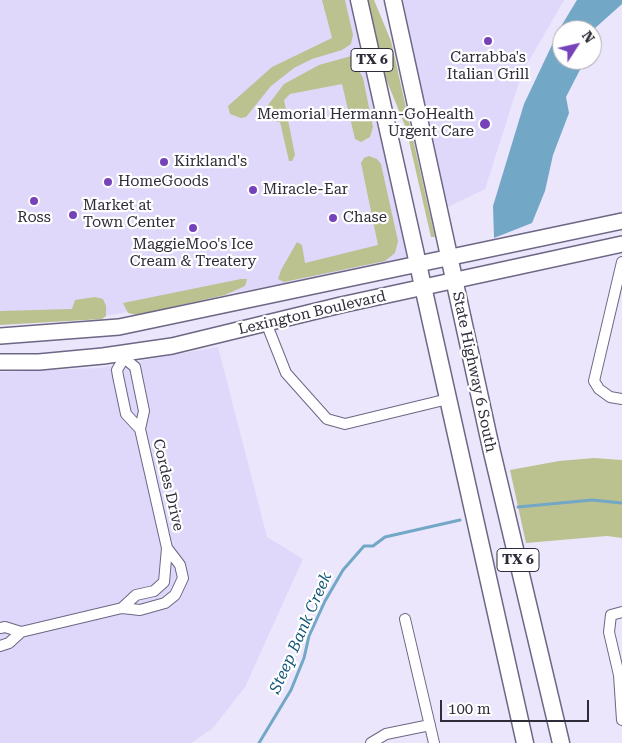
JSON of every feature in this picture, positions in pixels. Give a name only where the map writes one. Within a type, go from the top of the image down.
[{"type":"main road","name":"State Highway 6 South","points":[[359,0],[525,743]]},
{"type":"main road","name":"State Highway 6 South","points":[[393,0],[491,448],[561,743]]},
{"type":"main road","name":"Lexington Boulevard","points":[[0,336],[119,327],[622,221]]},
{"type":"main road","name":"Lexington Boulevard","points":[[0,362],[40,362],[124,356],[267,325],[341,305],[622,244]]},
{"type":"main road","points":[[261,298],[267,325]]},
{"type":"main road","points":[[119,327],[124,356]]},
{"type":"street","points":[[622,262],[622,272],[595,369],[594,381],[599,389],[610,398],[622,399]]},
{"type":"street","points":[[267,325],[286,372],[327,418],[345,424],[448,399]]},
{"type":"street","name":"Cordes Drive","points":[[122,608],[136,595],[154,591],[164,582],[167,548],[140,429],[144,411],[135,367],[124,356],[117,370],[124,406],[126,414],[140,429]]},
{"type":"street","name":"Cordes Drive","points":[[0,646],[9,643],[21,632],[122,608],[146,609],[165,603],[175,595],[183,578],[180,565],[167,548]]},
{"type":"street","points":[[622,612],[611,615],[609,632],[619,675],[622,720]]},
{"type":"street","points":[[406,619],[434,743]]},
{"type":"street","name":"Cordes Drive","points":[[0,628],[5,627],[21,632]]},
{"type":"street","points":[[371,743],[386,734],[430,725]]},
{"type":"shaded area","points":[[0,0],[350,0],[408,261],[94,318],[0,312]]},
{"type":"shaded area","points":[[403,0],[564,0],[522,73],[485,189],[446,208]]},
{"type":"shaded area","points":[[218,347],[267,537],[303,559],[245,687],[213,728],[191,743],[0,743],[0,372],[100,368]]},
{"type":"green space","points":[[322,0],[345,0],[353,35],[351,44],[342,50],[312,59],[294,68],[271,86],[246,117],[241,118],[230,114],[228,106],[272,67],[332,38]]},
{"type":"green space","points":[[368,0],[374,0],[391,41],[435,237],[431,237],[406,128],[384,74]]},
{"type":"green space","points":[[351,56],[363,78],[373,127],[370,137],[361,142],[355,139],[342,84],[290,94],[284,100],[295,155],[292,161],[289,161],[280,122],[265,119],[265,109],[284,84],[319,65]]},
{"type":"green space","points":[[369,156],[377,159],[381,164],[398,241],[395,253],[385,261],[284,282],[278,279],[297,242],[302,245],[305,263],[378,245],[361,163],[364,158]]},
{"type":"green space","points":[[247,279],[245,286],[225,295],[138,315],[128,313],[123,303]]},
{"type":"green space","points":[[95,297],[103,299],[106,306],[106,316],[102,319],[0,325],[0,311],[72,309],[75,300]]},
{"type":"green space","points":[[594,458],[622,460],[622,538],[607,536],[526,543],[510,470],[559,461]]},
{"type":"water","points":[[577,0],[622,0],[622,4],[602,22],[602,20],[565,20]]},
{"type":"water","points":[[552,45],[552,70],[580,70],[566,97],[569,113],[553,155],[545,191],[532,223],[494,238],[493,206],[524,104]]},
{"type":"waterway","points":[[518,507],[592,500],[622,503]]},
{"type":"waterway","name":"Steep Bank Creek","points":[[259,743],[291,690],[304,658],[309,636],[325,601],[343,570],[364,546],[373,546],[385,537],[460,520]]},
{"type":"place","name":"Carrabba's Italian Grill","points":[[488,41]]},
{"type":"place","name":"Memorial Hermann-GoHealth Urgent Care","points":[[485,124]]},
{"type":"place","name":"Kirkland's","points":[[164,162]]},
{"type":"place","name":"HomeGoods","points":[[108,182]]},
{"type":"place","name":"Miracle-Ear","points":[[253,190]]},
{"type":"place","name":"Ross","points":[[34,201]]},
{"type":"place","name":"Market at Town Center","points":[[73,215]]},
{"type":"place","name":"Chase","points":[[333,218]]},
{"type":"place","name":"MaggieMoo's Ice Cream & Treatery","points":[[193,228]]}]
